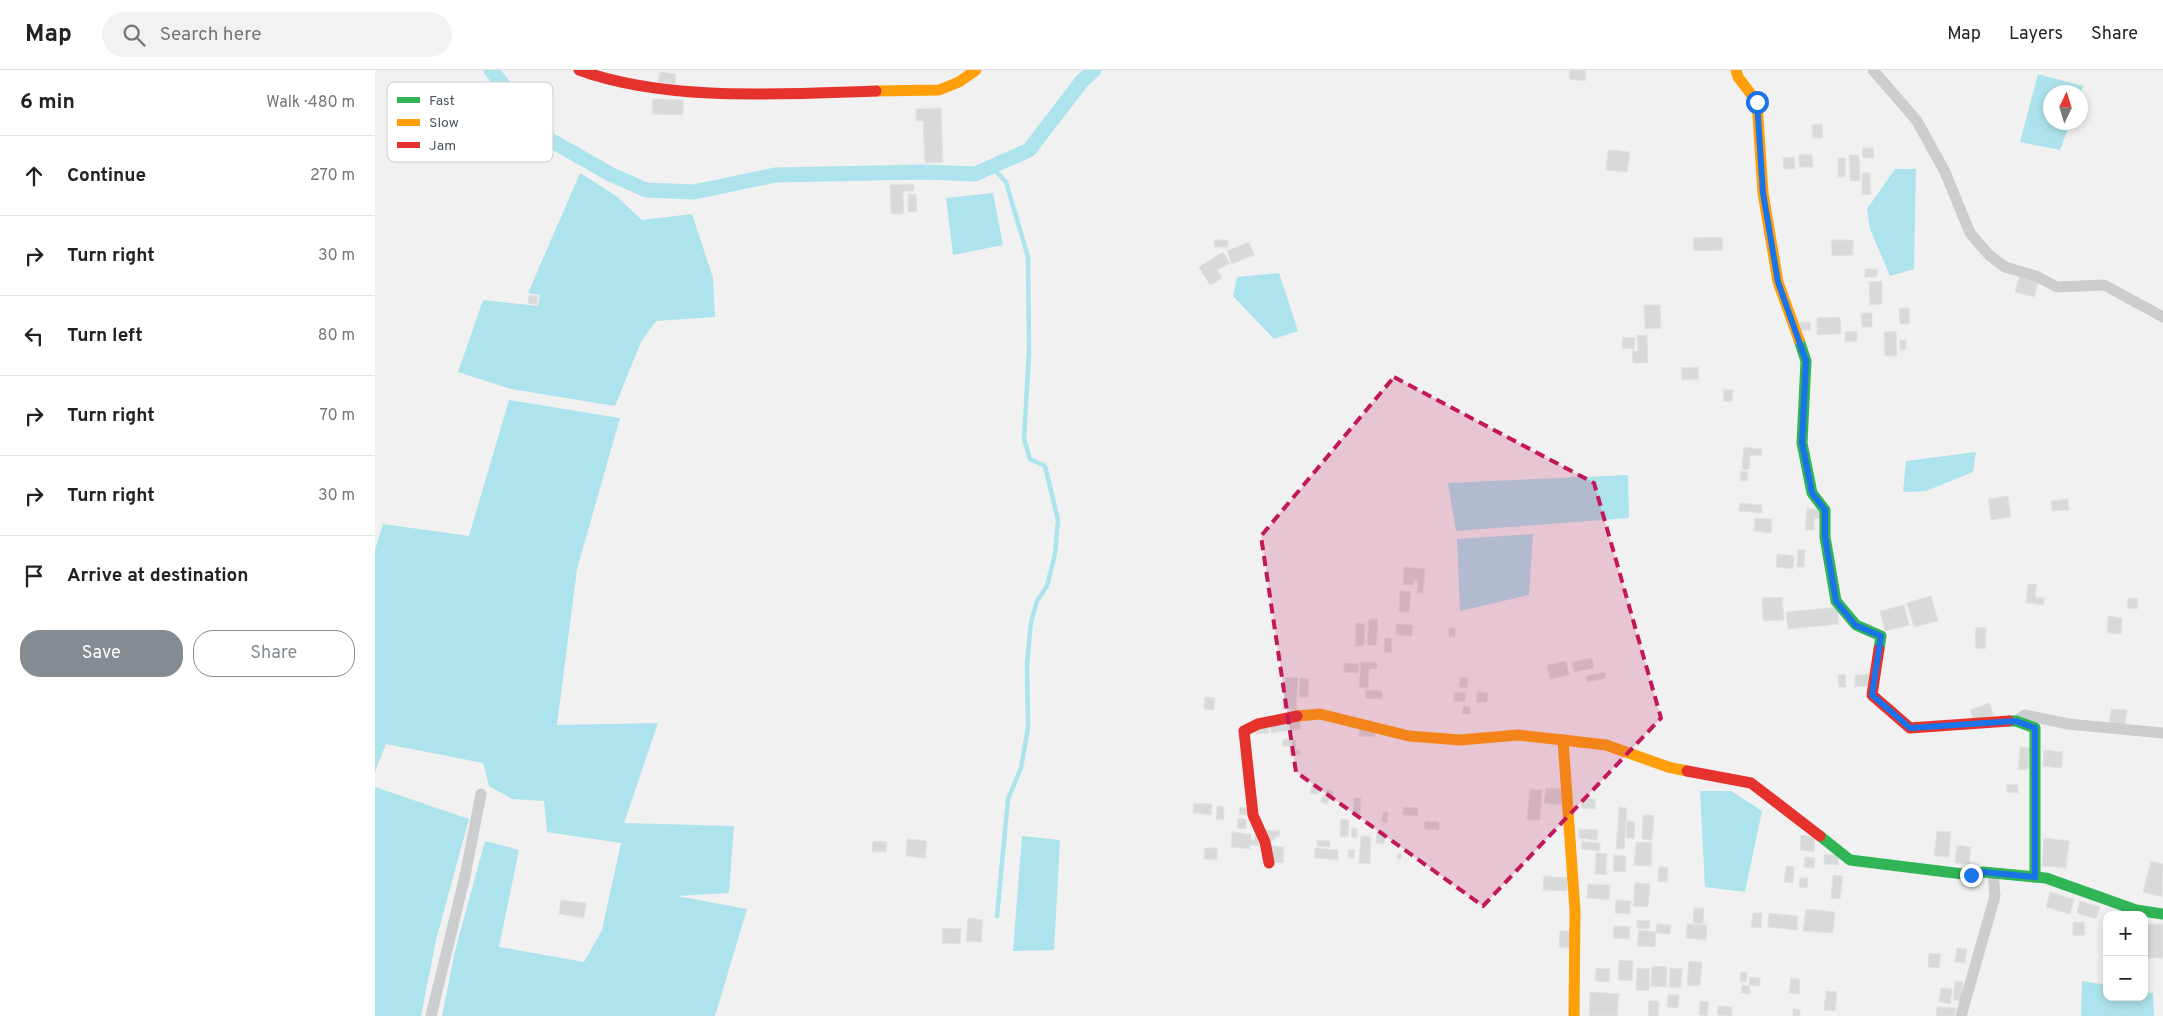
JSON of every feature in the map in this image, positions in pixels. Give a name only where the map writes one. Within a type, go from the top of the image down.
[{"type":"street","points":[[579,70],[606,81],[647,88],[733,94],[939,90],[959,82],[975,70]]},
{"type":"street","points":[[1736,70],[1738,77],[1757,102],[1763,193],[1778,282],[1806,361],[1802,443],[1812,493],[1825,510],[1825,537],[1836,601],[1855,625],[1881,636],[1872,695],[1910,728],[2016,721],[2035,728],[2035,877]]},
{"type":"street","points":[[1873,70],[1917,121],[1945,172],[1970,233],[1989,255],[2005,267],[2036,276],[2057,287],[2104,285],[2163,317]]},
{"type":"street","points":[[1269,863],[1265,842],[1253,815],[1244,731],[1258,724],[1286,717],[1321,714],[1409,736],[1460,740],[1518,735],[1606,745],[1667,767],[1751,783],[1850,860],[1971,875],[1993,873],[2046,878],[2135,910],[2163,914]]},
{"type":"street","points":[[2016,721],[2025,715],[2067,724],[2163,733]]},
{"type":"street","points":[[1563,740],[1575,910],[1574,1016]]},
{"type":"street","points":[[431,1016],[465,876],[481,794]]},
{"type":"street","points":[[1961,1016],[1995,896],[1993,873]]},
{"type":"highlighted area","points":[[1394,377],[1594,483],[1661,718],[1483,906],[1296,772],[1261,536]]},
{"type":"water","points":[[2038,74],[2079,85],[2043,85],[2043,130],[2067,130],[2060,150],[2020,142]]},
{"type":"water","points":[[1895,169],[1916,169],[1914,269],[1890,276],[1870,229],[1867,209]]},
{"type":"water","points":[[580,173],[616,196],[642,220],[692,214],[713,278],[715,317],[656,321],[641,342],[615,406],[511,389],[458,372],[483,300],[538,306],[540,295],[528,293]]},
{"type":"water","points":[[993,193],[1003,245],[953,255],[946,198]]},
{"type":"water","points":[[1279,273],[1298,331],[1274,339],[1233,296],[1237,277]]},
{"type":"water","points":[[509,400],[620,418],[577,569],[557,725],[658,723],[624,823],[734,826],[729,893],[677,896],[747,909],[715,1016],[442,1016],[455,951],[485,841],[519,850],[499,947],[584,962],[602,930],[621,843],[547,832],[544,801],[512,799],[489,786],[483,763],[386,744],[375,772],[375,550],[383,524],[469,536]]},
{"type":"water","points":[[1976,452],[1973,472],[1926,491],[1903,492],[1906,461]]},
{"type":"water","points":[[1628,475],[1629,518],[1456,531],[1448,483]]},
{"type":"water","points":[[1533,534],[1529,595],[1460,611],[1457,539]]},
{"type":"water","points":[[375,787],[469,819],[436,940],[421,1016],[375,1016]]},
{"type":"water","points":[[1700,791],[1731,791],[1762,811],[1745,892],[1705,887]]},
{"type":"water","points":[[1022,836],[1060,840],[1054,950],[1013,951]]},
{"type":"water","points":[[2082,981],[2103,984],[2103,1001],[2148,1001],[2148,992],[2153,993],[2154,1016],[2081,1016]]},
{"type":"building","points":[[1570,70],[1586,70],[1585,81],[1569,79]]},
{"type":"building","points":[[660,72],[676,74],[675,84],[658,82]]},
{"type":"building","points":[[653,99],[683,100],[683,115],[652,114]]},
{"type":"building","points":[[941,108],[943,162],[925,163],[923,121],[916,121],[916,109]]},
{"type":"building","points":[[1822,124],[1823,138],[1813,138],[1812,125]]},
{"type":"building","points":[[1862,148],[1873,148],[1874,158],[1863,158]]},
{"type":"building","points":[[1608,150],[1630,152],[1627,172],[1606,170]]},
{"type":"building","points":[[1812,154],[1813,167],[1799,167],[1799,155]]},
{"type":"building","points":[[1849,155],[1859,155],[1860,181],[1850,181]]},
{"type":"building","points":[[1794,157],[1795,169],[1784,169],[1783,158]]},
{"type":"building","points":[[1838,158],[1845,158],[1845,177],[1838,177]]},
{"type":"building","points":[[1862,173],[1870,173],[1871,194],[1862,195]]},
{"type":"building","points":[[914,184],[914,191],[903,191],[904,214],[891,214],[890,185]]},
{"type":"building","points":[[908,194],[916,194],[917,212],[908,212]]},
{"type":"building","points":[[1722,237],[1723,250],[1694,251],[1693,238]]},
{"type":"building","points":[[1214,240],[1228,240],[1228,247],[1214,247]]},
{"type":"building","points":[[1831,240],[1853,240],[1853,255],[1832,256]]},
{"type":"building","points":[[1249,242],[1254,255],[1232,264],[1227,251]]},
{"type":"building","points":[[1223,252],[1230,263],[1217,270],[1222,278],[1210,285],[1199,267]]},
{"type":"building","points":[[1865,269],[1877,269],[1877,277],[1865,277]]},
{"type":"building","points":[[2020,274],[2039,279],[2034,297],[2015,292]]},
{"type":"building","points":[[1882,281],[1882,304],[1870,305],[1869,282]]},
{"type":"building","points":[[529,295],[538,296],[537,305],[528,303]]},
{"type":"building","points":[[1644,305],[1660,305],[1661,328],[1645,329]]},
{"type":"building","points":[[1899,308],[1909,308],[1910,324],[1900,324]]},
{"type":"building","points":[[1861,313],[1872,313],[1872,327],[1862,327]]},
{"type":"building","points":[[1840,317],[1841,334],[1817,335],[1817,318]]},
{"type":"building","points":[[1800,322],[1810,322],[1811,330],[1800,331]]},
{"type":"building","points":[[1857,331],[1857,341],[1845,342],[1845,332]]},
{"type":"building","points":[[1896,331],[1897,356],[1885,356],[1884,332]]},
{"type":"building","points":[[1637,335],[1647,335],[1648,363],[1633,363],[1632,351],[1638,351]]},
{"type":"building","points":[[1623,337],[1635,338],[1634,349],[1622,348]]},
{"type":"building","points":[[1900,340],[1906,340],[1906,349],[1900,350]]},
{"type":"building","points":[[1698,367],[1699,379],[1682,380],[1681,368]]},
{"type":"building","points":[[1724,389],[1733,390],[1732,402],[1723,401]]},
{"type":"building","points":[[1744,447],[1762,449],[1761,456],[1750,455],[1749,470],[1742,469]]},
{"type":"building","points":[[1741,471],[1748,472],[1747,481],[1740,481]]},
{"type":"building","points":[[2008,496],[2011,517],[1991,520],[1988,499]]},
{"type":"building","points":[[2068,499],[2069,510],[2052,511],[2051,501]]},
{"type":"building","points":[[1740,503],[1762,505],[1762,513],[1739,511]]},
{"type":"building","points":[[1807,508],[1823,510],[1822,519],[1815,518],[1814,530],[1805,530]]},
{"type":"building","points":[[1755,518],[1772,519],[1771,533],[1754,531]]},
{"type":"building","points":[[1798,549],[1805,550],[1804,567],[1797,567]]},
{"type":"building","points":[[1777,554],[1794,556],[1793,569],[1776,567]]},
{"type":"building","points":[[1404,567],[1425,569],[1423,593],[1417,593],[1418,581],[1414,580],[1414,585],[1403,584]]},
{"type":"building","points":[[2028,584],[2037,584],[2035,597],[2044,598],[2044,605],[2026,603]]},
{"type":"building","points":[[1400,591],[1411,592],[1409,612],[1399,612]]},
{"type":"building","points":[[1931,596],[1938,621],[1914,627],[1907,603]]},
{"type":"building","points":[[1782,597],[1784,620],[1763,621],[1762,598]]},
{"type":"building","points":[[2128,598],[2138,599],[2137,609],[2127,608]]},
{"type":"building","points":[[1904,605],[1909,625],[1885,631],[1880,611]]},
{"type":"building","points":[[1838,607],[1839,624],[1788,629],[1786,612]]},
{"type":"building","points":[[2108,616],[2122,618],[2121,634],[2107,633]]},
{"type":"building","points":[[1369,619],[1378,619],[1376,645],[1367,645]]},
{"type":"building","points":[[1356,623],[1365,624],[1364,646],[1355,646]]},
{"type":"building","points":[[1396,624],[1413,625],[1412,636],[1396,635]]},
{"type":"building","points":[[1976,627],[1986,628],[1985,649],[1975,648]]},
{"type":"building","points":[[1449,628],[1455,628],[1455,637],[1449,637]]},
{"type":"building","points":[[1385,638],[1392,638],[1391,653],[1384,652]]},
{"type":"building","points":[[1592,658],[1594,668],[1574,672],[1572,662]]},
{"type":"building","points":[[1566,661],[1569,675],[1550,679],[1547,665]]},
{"type":"building","points":[[1361,662],[1377,663],[1377,669],[1369,669],[1368,688],[1359,687]]},
{"type":"building","points":[[1344,663],[1359,664],[1358,673],[1344,672]]},
{"type":"building","points":[[1605,672],[1606,678],[1587,682],[1586,676]]},
{"type":"building","points":[[1845,674],[1846,687],[1839,687],[1838,675]]},
{"type":"building","points":[[1869,674],[1870,686],[1855,687],[1855,675]]},
{"type":"building","points":[[1285,677],[1298,678],[1296,710],[1282,709]]},
{"type":"building","points":[[1460,677],[1468,677],[1467,688],[1459,687]]},
{"type":"building","points":[[1300,678],[1309,679],[1308,697],[1299,697]]},
{"type":"building","points":[[1366,690],[1382,691],[1382,699],[1365,698]]},
{"type":"building","points":[[1454,692],[1466,693],[1465,702],[1454,701]]},
{"type":"building","points":[[1477,692],[1488,693],[1487,703],[1476,702]]},
{"type":"building","points":[[1205,697],[1215,698],[1214,710],[1204,709]]},
{"type":"building","points":[[1989,703],[1994,715],[1974,722],[1970,710]]},
{"type":"building","points":[[1463,706],[1470,707],[1470,714],[1462,714]]},
{"type":"building","points":[[2111,709],[2127,710],[2125,726],[2109,725]]},
{"type":"building","points":[[1300,721],[1301,729],[1271,733],[1270,725]]},
{"type":"building","points":[[1268,727],[1269,733],[1256,734],[1255,729]]},
{"type":"building","points":[[1360,727],[1375,729],[1375,737],[1359,736]]},
{"type":"building","points":[[1283,739],[1296,740],[1296,747],[1283,746]]},
{"type":"building","points":[[2020,747],[2030,748],[2028,770],[2018,769]]},
{"type":"building","points":[[1290,749],[1300,750],[1300,755],[1289,755]]},
{"type":"building","points":[[2044,750],[2063,752],[2062,768],[2043,766]]},
{"type":"building","points":[[2007,784],[2018,785],[2018,793],[2007,792]]},
{"type":"building","points":[[1311,787],[1319,788],[1318,794],[1310,794]]},
{"type":"building","points":[[1546,788],[1564,789],[1563,805],[1544,803]]},
{"type":"building","points":[[1328,789],[1334,792],[1326,805],[1320,801]]},
{"type":"building","points":[[1530,789],[1542,790],[1540,820],[1527,820]]},
{"type":"building","points":[[1354,798],[1361,798],[1360,814],[1353,814]]},
{"type":"building","points":[[1581,798],[1595,799],[1595,809],[1581,808]]},
{"type":"building","points":[[1194,803],[1212,804],[1211,815],[1193,813]]},
{"type":"building","points":[[1217,806],[1224,807],[1224,820],[1216,819]]},
{"type":"building","points":[[1240,807],[1247,808],[1247,815],[1239,814]]},
{"type":"building","points":[[1403,807],[1418,808],[1418,816],[1403,815]]},
{"type":"building","points":[[1619,807],[1627,808],[1624,849],[1616,849]]},
{"type":"building","points":[[1383,812],[1388,812],[1387,823],[1382,822]]},
{"type":"building","points":[[1643,815],[1654,815],[1652,840],[1642,839]]},
{"type":"building","points":[[1238,818],[1246,819],[1246,829],[1237,828]]},
{"type":"building","points":[[1341,819],[1349,820],[1348,837],[1340,837]]},
{"type":"building","points":[[1425,821],[1439,822],[1439,830],[1424,829]]},
{"type":"building","points":[[1627,821],[1635,822],[1634,839],[1626,838]]},
{"type":"building","points":[[1352,828],[1357,829],[1357,838],[1351,837]]},
{"type":"building","points":[[1579,829],[1598,830],[1597,840],[1579,838]]},
{"type":"building","points":[[1266,830],[1280,831],[1279,837],[1275,837],[1275,840],[1269,840]]},
{"type":"building","points":[[1377,830],[1385,831],[1384,844],[1376,843]]},
{"type":"building","points":[[1937,831],[1951,832],[1949,857],[1934,856]]},
{"type":"building","points":[[1232,832],[1251,834],[1251,840],[1254,841],[1255,835],[1259,846],[1250,845],[1250,849],[1231,847]]},
{"type":"building","points":[[1801,835],[1815,837],[1814,852],[1800,850]]},
{"type":"building","points":[[1361,836],[1371,837],[1370,864],[1359,863]]},
{"type":"building","points":[[2044,838],[2069,841],[2066,868],[2042,866]]},
{"type":"building","points":[[907,839],[927,841],[925,858],[906,856]]},
{"type":"building","points":[[1317,840],[1330,841],[1330,847],[1317,846]]},
{"type":"building","points":[[873,841],[887,842],[886,852],[872,852]]},
{"type":"building","points":[[1582,841],[1600,843],[1600,851],[1581,849]]},
{"type":"building","points":[[1636,842],[1652,843],[1651,866],[1634,865]]},
{"type":"building","points":[[1957,845],[1971,847],[1969,864],[1955,863]]},
{"type":"building","points":[[1271,846],[1284,847],[1283,863],[1270,862]]},
{"type":"building","points":[[1205,848],[1217,848],[1217,860],[1204,859]]},
{"type":"building","points":[[1315,848],[1338,850],[1338,860],[1315,858]]},
{"type":"building","points":[[1348,850],[1355,850],[1354,858],[1348,858]]},
{"type":"building","points":[[1596,853],[1607,854],[1606,875],[1595,874]]},
{"type":"building","points":[[1397,854],[1402,854],[1401,859],[1397,859]]},
{"type":"building","points":[[1824,854],[1839,856],[1838,865],[1824,864]]},
{"type":"building","points":[[1614,855],[1626,856],[1625,872],[1613,871]]},
{"type":"building","points":[[1805,857],[1815,858],[1814,868],[1804,867]]},
{"type":"building","points":[[2151,861],[2163,864],[2162,897],[2143,892]]},
{"type":"building","points":[[1786,866],[1794,867],[1793,883],[1784,882]]},
{"type":"building","points":[[1659,867],[1668,867],[1667,882],[1658,881]]},
{"type":"building","points":[[1833,875],[1843,876],[1840,899],[1831,898]]},
{"type":"building","points":[[1544,876],[1568,878],[1567,891],[1543,890]]},
{"type":"building","points":[[1800,878],[1808,878],[1807,888],[1799,887]]},
{"type":"building","points":[[1635,883],[1650,884],[1648,907],[1633,906]]},
{"type":"building","points":[[1588,884],[1610,885],[1609,900],[1587,898]]},
{"type":"building","points":[[2050,892],[2074,899],[2070,914],[2046,907]]},
{"type":"building","points":[[561,900],[586,903],[584,918],[559,914]]},
{"type":"building","points":[[1616,900],[1631,901],[1630,914],[1615,913]]},
{"type":"building","points":[[2080,901],[2100,907],[2096,919],[2077,913]]},
{"type":"building","points":[[1694,908],[1704,908],[1703,924],[1693,923]]},
{"type":"building","points":[[1806,909],[1835,912],[1833,933],[1803,931]]},
{"type":"building","points":[[1753,913],[1762,913],[1761,928],[1751,927]]},
{"type":"building","points":[[1769,913],[1798,916],[1797,930],[1768,927]]},
{"type":"building","points":[[968,918],[983,920],[981,942],[966,941]]},
{"type":"building","points":[[1637,920],[1650,921],[1649,929],[1637,928]]},
{"type":"building","points":[[2073,922],[2084,922],[2085,935],[2073,936]]},
{"type":"building","points":[[1657,924],[1671,925],[1670,934],[1656,933]]},
{"type":"building","points":[[1687,924],[1707,925],[1706,940],[1686,938]]},
{"type":"building","points":[[2148,924],[2163,924],[2163,958],[2148,958]]},
{"type":"building","points":[[1614,926],[1630,927],[1629,939],[1613,938]]},
{"type":"building","points":[[943,928],[961,929],[960,944],[942,943]]},
{"type":"building","points":[[1639,930],[1656,932],[1655,947],[1637,946]]},
{"type":"building","points":[[1560,931],[1572,931],[1570,948],[1559,947]]},
{"type":"building","points":[[1957,948],[1967,949],[1965,963],[1955,962]]},
{"type":"building","points":[[1929,953],[1941,954],[1939,968],[1928,967]]},
{"type":"building","points":[[1619,960],[1633,961],[1632,981],[1618,980]]},
{"type":"building","points":[[1689,961],[1702,962],[1700,986],[1687,985]]},
{"type":"building","points":[[1652,966],[1667,967],[1666,987],[1651,986]]},
{"type":"building","points":[[1596,968],[1610,969],[1609,982],[1595,981]]},
{"type":"building","points":[[1637,968],[1650,969],[1649,991],[1636,990]]},
{"type":"building","points":[[1670,968],[1682,969],[1681,988],[1669,987]]},
{"type":"building","points":[[1741,972],[1747,973],[1746,982],[1740,981]]},
{"type":"building","points":[[1750,977],[1760,978],[1760,986],[1749,985]]},
{"type":"building","points":[[1791,978],[1800,979],[1799,994],[1789,993]]},
{"type":"building","points":[[1955,981],[1963,982],[1961,1001],[1953,1000]]},
{"type":"building","points":[[1742,985],[1750,986],[1750,994],[1741,993]]},
{"type":"building","points":[[1941,988],[1952,989],[1950,1004],[1939,1002]]},
{"type":"building","points":[[1826,991],[1837,992],[1835,1011],[1824,1010]]},
{"type":"building","points":[[1590,992],[1619,994],[1617,1016],[1589,1016]]},
{"type":"building","points":[[1668,994],[1679,995],[1678,1008],[1667,1007]]},
{"type":"building","points":[[1649,1001],[1659,1001],[1658,1016],[1648,1016]]},
{"type":"building","points":[[1700,1001],[1709,1002],[1707,1016],[1699,1015]]},
{"type":"building","points":[[1718,1006],[1732,1007],[1732,1016],[1717,1015]]},
{"type":"building","points":[[1937,1007],[1956,1008],[1955,1016],[1936,1016]]},
{"type":"building","points":[[1793,1009],[1800,1010],[1800,1016],[1793,1016]]},
{"type":"waterway","points":[[491,70],[501,82]]},
{"type":"waterway","points":[[553,142],[610,174],[646,190],[694,192],[775,175],[923,172],[975,174],[1029,150],[1082,81],[1094,70]]},
{"type":"waterway","points":[[992,167],[1006,182],[1028,257],[1029,352],[1024,439],[1030,459],[1045,466],[1058,520],[1055,554],[1047,586],[1037,601],[1031,622],[1027,664],[1028,728],[1021,768],[1008,799],[997,916]]},
{"type":"traffic: fast","points":[[1799,340],[1806,361],[1802,443],[1812,493],[1825,510],[1825,537],[1836,601],[1856,625],[1881,636],[1879,649]]},
{"type":"traffic: fast","points":[[2009,721],[2016,721],[2035,728],[2035,877]]},
{"type":"traffic: fast","points":[[1820,836],[1850,860],[1971,875],[1983,872],[2046,878],[2136,910],[2163,914]]},
{"type":"traffic: slow","points":[[876,91],[939,90],[959,82],[976,70]]},
{"type":"traffic: slow","points":[[1736,70],[1738,77],[1757,102],[1763,193],[1778,282],[1799,340]]},
{"type":"traffic: slow","points":[[1297,716],[1320,714],[1409,736],[1460,740],[1518,735],[1563,740]]},
{"type":"traffic: slow","points":[[1574,1016],[1575,910],[1563,740],[1606,745],[1668,767],[1687,771]]},
{"type":"traffic: jam","points":[[579,70],[613,80],[649,87],[726,94],[876,91]]},
{"type":"traffic: jam","points":[[1879,649],[1872,695],[1910,728],[2009,721]]},
{"type":"traffic: jam","points":[[1269,863],[1265,842],[1253,815],[1244,731],[1258,724],[1297,716]]},
{"type":"traffic: jam","points":[[1687,771],[1751,783],[1820,836]]},
{"type":"route","points":[[1757,102],[1763,193],[1778,282],[1806,361],[1802,443],[1812,493],[1825,510],[1825,537],[1836,601],[1855,625],[1881,636],[1872,695],[1910,728],[2016,721],[2035,728],[2035,877],[1983,872],[1971,875]]}]
